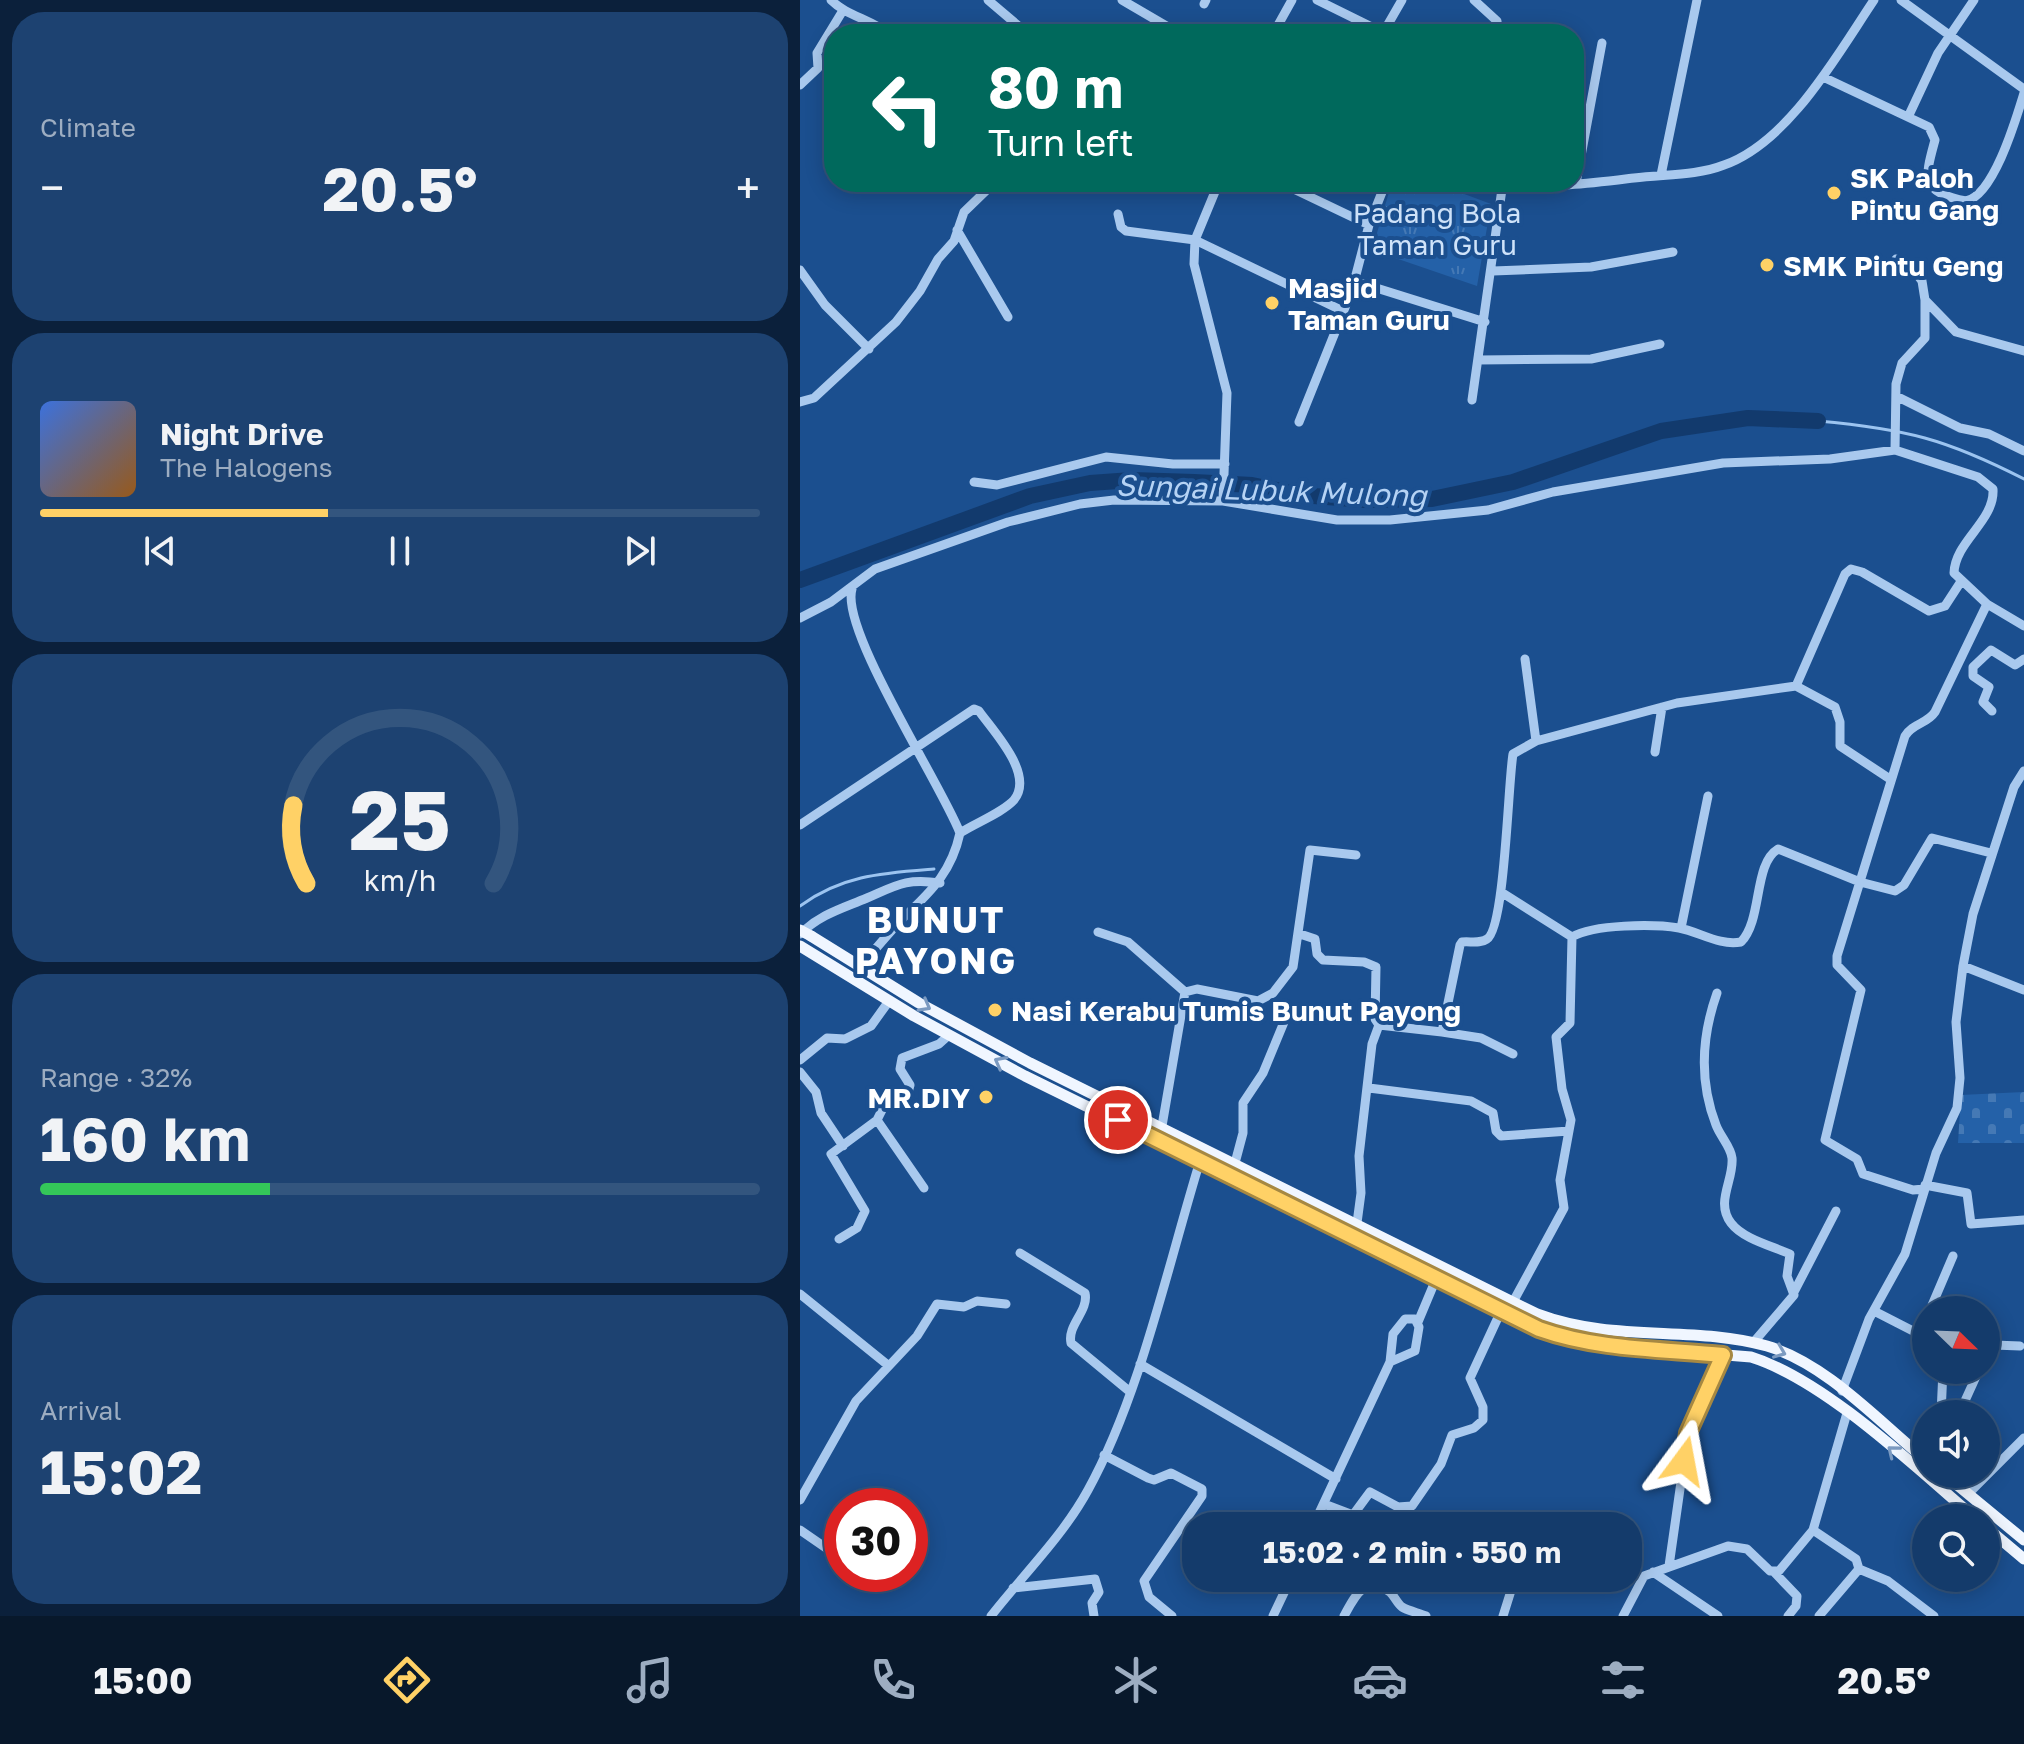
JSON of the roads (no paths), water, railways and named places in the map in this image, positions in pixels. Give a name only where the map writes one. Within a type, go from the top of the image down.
[{"type":"main road","points":[[804,933],[1039,1066],[1513,1302],[1577,1327],[1753,1343],[1788,1354],[1842,1391],[1910,1447]]},
{"type":"main road","points":[[801,947],[949,1035],[1501,1311],[1575,1340],[1751,1357],[1776,1365],[1847,1413],[1958,1504]]},
{"type":"main road","points":[[1039,1066],[1037,1074],[1046,1085]]},
{"type":"main road","points":[[1961,1488],[2024,1541],[2019,1547],[2022,1558]]},
{"type":"main road","points":[[2000,1539],[2022,1558]]},
{"type":"street","points":[[831,0],[842,12],[874,24]]},
{"type":"street","points":[[988,0],[1016,24]]},
{"type":"street","points":[[1122,0],[1163,24]]},
{"type":"street","points":[[1279,24],[1292,0]]},
{"type":"street","points":[[1317,0],[1366,24]]},
{"type":"street","points":[[1389,24],[1402,0]]},
{"type":"street","points":[[1474,0],[1497,24]]},
{"type":"street","points":[[1661,175],[1697,0]]},
{"type":"street","points":[[1584,182],[1707,171],[1741,158],[1776,130],[1823,77],[1874,0]]},
{"type":"street","points":[[1823,77],[1929,127],[1934,134],[1925,176],[1931,186],[1966,201],[1981,194],[2019,128],[2024,91],[1901,0]]},
{"type":"street","points":[[1909,115],[1938,53],[1974,0]]},
{"type":"street","points":[[835,24],[842,12]]},
{"type":"street","points":[[800,85],[818,68],[817,53],[824,42]]},
{"type":"street","points":[[1584,140],[1602,43]]},
{"type":"street","points":[[800,402],[814,398],[869,349],[920,291],[938,259],[954,241],[964,212],[985,192]]},
{"type":"street","points":[[1215,192],[1195,240],[1196,283],[1223,369],[1227,393],[1223,500]]},
{"type":"street","points":[[1302,192],[1369,225]]},
{"type":"street","points":[[1299,422],[1354,281],[1369,225],[1382,192]]},
{"type":"street","points":[[1472,400],[1493,271],[1502,192]]},
{"type":"street","points":[[1118,214],[1121,227],[1134,234],[1195,240],[1343,311]]},
{"type":"street","points":[[957,230],[1008,317]]},
{"type":"street","points":[[1493,271],[1591,267],[1673,252]]},
{"type":"street","points":[[1895,445],[1894,413],[1902,363],[1925,338],[1922,281],[1896,259]]},
{"type":"street","points":[[800,270],[825,305],[869,349]]},
{"type":"street","points":[[1354,281],[1485,322]]},
{"type":"street","points":[[1925,300],[1956,332],[2023,347]]},
{"type":"street","points":[[1478,360],[1591,359],[1660,344]]},
{"type":"street","points":[[1896,396],[1960,428],[1989,434],[2024,451]]},
{"type":"street","points":[[800,618],[852,588],[875,569],[1008,522],[1080,504],[1149,498],[1223,500],[1337,520],[1390,520],[1488,510],[1553,492],[1723,463],[1830,459],[1895,445],[1978,477],[1993,489],[1990,507],[1954,566],[1960,583],[2024,626]]},
{"type":"street","points":[[974,482],[997,485],[1106,457],[1225,467]]},
{"type":"street","points":[[1796,686],[1848,571],[1862,572],[1929,611],[1945,606],[1960,583]]},
{"type":"street","points":[[852,588],[850,610],[915,748],[960,833]]},
{"type":"street","points":[[1987,604],[1935,712],[1930,720],[1914,724],[1905,736],[1890,779],[1837,965],[1860,985],[1861,997],[1825,1140],[1857,1159],[1863,1174],[1913,1190],[1925,1187],[1967,1193],[1971,1224],[2024,1220]]},
{"type":"street","points":[[1992,711],[1983,702],[1989,687],[1973,676],[1973,667],[1991,650],[2015,665],[2024,659]]},
{"type":"street","points":[[1525,659],[1536,741]]},
{"type":"street","points":[[1442,1032],[1460,945],[1462,942],[1484,940],[1491,935],[1501,892],[1512,756],[1515,751],[1536,741],[1662,707],[1735,693],[1796,686],[1835,707],[1840,722],[1840,746],[1890,779]]},
{"type":"street","points":[[1655,752],[1662,707]]},
{"type":"street","points":[[800,825],[974,709],[979,711],[1017,767],[1019,788],[1013,800],[960,833],[940,883],[860,967]]},
{"type":"street","points":[[1842,1391],[1874,1311],[1905,1254],[1925,1187],[1959,1098],[1956,1022],[1973,914],[2014,787],[2024,771]]},
{"type":"street","points":[[1681,928],[1708,796]]},
{"type":"street","points":[[1501,892],[1572,937],[1612,929],[1681,928],[1730,944],[1741,942],[1752,924],[1769,858],[1778,849],[1860,882],[1895,891],[1902,888],[1932,838],[1991,853]]},
{"type":"street","points":[[1185,992],[1197,989],[1258,1001],[1285,981],[1293,967],[1300,934],[1310,850],[1356,855]]},
{"type":"street","points":[[804,933],[830,910],[865,899],[894,883],[917,880],[940,883]]},
{"type":"street","points":[[1098,932],[1128,942],[1185,992]]},
{"type":"street","points":[[1300,934],[1315,939],[1317,954],[1323,960],[1364,962],[1376,967],[1375,1019],[1379,1025],[1481,1038],[1513,1054]]},
{"type":"street","points":[[1513,1302],[1564,1208],[1560,1180],[1571,1120],[1562,1089],[1556,1037],[1570,1023],[1572,937]]},
{"type":"street","points":[[1963,966],[2024,990]]},
{"type":"street","points":[[1162,1126],[1185,992]]},
{"type":"street","points":[[1717,993],[1706,1033],[1703,1074],[1717,1128],[1732,1154],[1725,1212],[1733,1227],[1790,1254],[1787,1276],[1794,1292]]},
{"type":"street","points":[[800,1060],[827,1038],[845,1039],[871,1026],[889,1001]]},
{"type":"street","points":[[1235,1163],[1243,1133],[1243,1103],[1263,1073],[1289,1010]]},
{"type":"street","points":[[1357,1223],[1361,1193],[1359,1156],[1372,1044],[1379,1025]]},
{"type":"street","points":[[839,1239],[857,1228],[865,1211],[831,1159],[833,1152],[877,1120],[883,1108],[903,1099],[909,1092],[910,1085],[900,1069],[902,1058],[939,1044],[949,1035]]},
{"type":"street","points":[[800,1072],[816,1092],[821,1113],[843,1146]]},
{"type":"street","points":[[1369,1088],[1473,1101],[1493,1113],[1496,1131],[1501,1136],[1569,1131]]},
{"type":"street","points":[[877,1120],[924,1188]]},
{"type":"street","points":[[991,1616],[1071,1518],[1104,1455],[1140,1364],[1200,1161]]},
{"type":"street","points":[[1753,1343],[1791,1302],[1836,1211]]},
{"type":"street","points":[[1020,1253],[1083,1289],[1087,1302],[1070,1335],[1071,1343],[1129,1391]]},
{"type":"street","points":[[1936,1296],[1953,1256]]},
{"type":"street","points":[[1390,1362],[1415,1351],[1418,1322],[1436,1279]]},
{"type":"street","points":[[800,1294],[889,1366]]},
{"type":"street","points":[[800,1500],[856,1401],[917,1336],[937,1304],[964,1307],[977,1301],[1006,1304]]},
{"type":"street","points":[[1324,1504],[1353,1515],[1370,1492],[1398,1507],[1406,1509],[1412,1506],[1441,1464],[1452,1435],[1474,1428],[1483,1420],[1483,1407],[1470,1378],[1501,1311]]},
{"type":"street","points":[[1874,1311],[1912,1330]]},
{"type":"street","points":[[1320,1512],[1390,1362],[1391,1341],[1398,1325],[1410,1318],[1418,1322]]},
{"type":"street","points":[[2000,1345],[2020,1346]]},
{"type":"street","points":[[1669,1566],[1688,1433],[1723,1355]]},
{"type":"street","points":[[1140,1364],[1336,1479]]},
{"type":"street","points":[[1774,1572],[1813,1530],[1847,1413]]},
{"type":"street","points":[[1968,1494],[2024,1438]]},
{"type":"street","points":[[1104,1455],[1148,1478],[1154,1480],[1171,1473],[1202,1489],[1202,1496],[1144,1581],[1149,1597],[1172,1616]]},
{"type":"street","points":[[800,1530],[824,1547]]},
{"type":"street","points":[[1813,1530],[1856,1559],[1859,1569]]},
{"type":"street","points":[[1623,1616],[1640,1581],[1653,1572],[1728,1546],[1739,1546],[1774,1572],[1797,1596],[1790,1615]]},
{"type":"street","points":[[1819,1616],[1859,1569]]},
{"type":"street","points":[[1859,1569],[1888,1581],[1934,1616]]},
{"type":"street","points":[[1653,1572],[1718,1616]]},
{"type":"street","points":[[1013,1588],[1095,1579],[1099,1584],[1092,1603],[1094,1616]]},
{"type":"street","points":[[1344,1616],[1356,1593],[1365,1585],[1374,1585],[1387,1590],[1400,1606],[1426,1616]]},
{"type":"street","points":[[1273,1616],[1284,1592]]},
{"type":"street","points":[[1503,1616],[1511,1592]]},
{"type":"waterway","name":"Sungai Lubuk Mulong","points":[[800,580],[1030,496],[1090,483],[1132,480],[1194,482],[1252,485],[1301,495],[1365,500],[1432,499],[1513,482],[1661,431],[1748,418],[1818,421]]},
{"type":"waterway","name":"Sungai Lubuk Mulong","points":[[1818,421],[1925,438],[1971,454],[2024,479]]},
{"type":"waterway","points":[[800,906],[831,888],[864,877],[934,869]]},
{"type":"place","name":"SK Paloh Pintu Gang","points":[[1834,193]]},
{"type":"place","name":"SMK Pintu Geng","points":[[1767,265]]},
{"type":"place","name":"Masjid Taman Guru","points":[[1272,303]]},
{"type":"place","name":"Nasi Kerabu Tumis Bunut Payong","points":[[995,1010]]},
{"type":"place","name":"MR.DIY","points":[[986,1097]]},
{"type":"district","name":"BUNUT PAYONG","points":[[936,940]]},
{"type":"park label","name":"Padang Bola Taman Guru","points":[[1437,228]]}]
